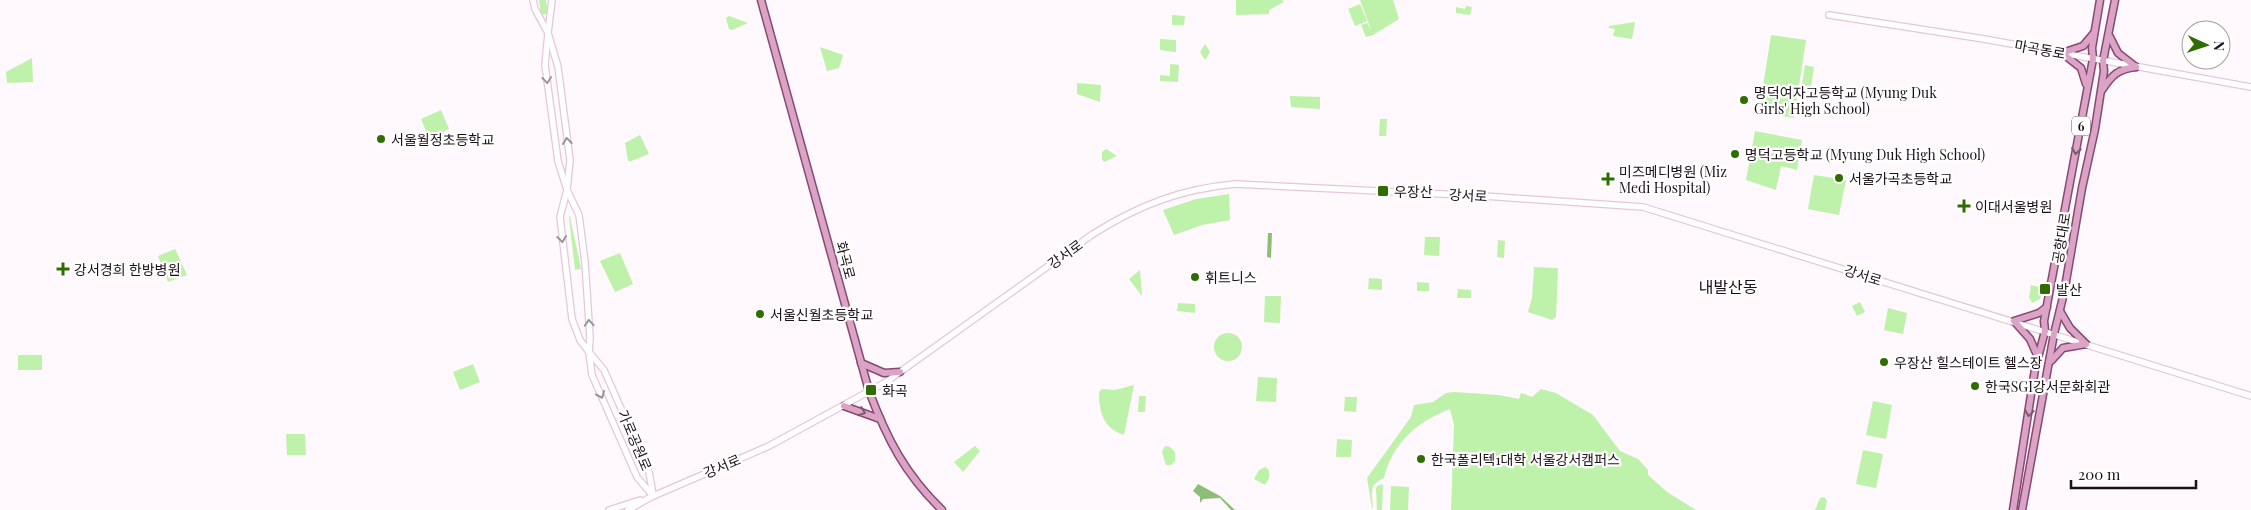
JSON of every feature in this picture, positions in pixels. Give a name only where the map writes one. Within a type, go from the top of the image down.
[{"type":"main road","name":"가로공원로","points":[[533,0],[534,9],[548,33],[558,67],[570,160],[567,190],[560,217],[572,319],[580,340],[607,376],[649,472],[652,496]]},
{"type":"main road","name":"화곡로","points":[[761,0],[869,391],[880,419],[901,461],[917,485],[942,510]]},
{"type":"main road","name":"공항대로","points":[[2013,510],[2038,356],[2045,331],[2047,307],[2093,59],[2094,32],[2100,0]]},
{"type":"main road","name":"공항대로","points":[[2022,510],[2100,92],[2103,61],[2110,37],[2115,0]]},
{"type":"main road","name":"가로공원로","points":[[553,3],[548,33],[546,65],[558,161],[567,190],[579,215],[585,262],[589,352],[592,375],[637,477],[652,496]]},
{"type":"main road","points":[[534,9],[542,18],[546,19],[553,3]]},
{"type":"main road","name":"마곡동로","points":[[1829,15],[2062,53],[2251,87]]},
{"type":"main road","points":[[2062,53],[2083,46],[2094,32]]},
{"type":"main road","points":[[2110,37],[2118,53],[2136,67]]},
{"type":"main road","points":[[2062,53],[2081,68],[2087,86]]},
{"type":"main road","points":[[546,65],[550,56],[558,67]]},
{"type":"main road","points":[[2100,92],[2112,75],[2118,71],[2136,67]]},
{"type":"main road","name":"강서로","points":[[609,510],[652,496],[769,446],[844,406],[900,372],[1093,234],[1128,213],[1168,196],[1194,189],[1235,184],[1643,206],[2251,396]]},
{"type":"main road","points":[[2038,356],[2030,339],[2014,322],[2039,313],[2047,307]]},
{"type":"main road","points":[[2060,311],[2070,328],[2086,344]]},
{"type":"main road","points":[[2048,364],[2055,354],[2063,348],[2086,344]]},
{"type":"main road","points":[[861,363],[884,373],[900,372]]},
{"type":"main road","points":[[844,406],[880,419]]},
{"type":"main road","name":"강서로","points":[[628,510],[652,496]]},
{"type":"shaded area","points":[[539,0],[546,0],[548,14],[541,15]]},
{"type":"shaded area","points":[[1236,0],[1282,0],[1284,2],[1269,10],[1269,14],[1236,15]]},
{"type":"shaded area","points":[[1360,0],[1393,0],[1399,19],[1373,35],[1366,37],[1361,25],[1367,23],[1371,30]]},
{"type":"shaded area","points":[[1360,4],[1367,21],[1355,26],[1348,9]]},
{"type":"shaded area","points":[[1466,6],[1472,7],[1470,15],[1456,13],[1456,7],[1465,9]]},
{"type":"shaded area","points":[[1172,15],[1185,16],[1184,25],[1172,25]]},
{"type":"shaded area","points":[[729,16],[748,23],[732,30],[729,29],[726,18]]},
{"type":"shaded area","points":[[1635,22],[1632,39],[1613,36],[1615,29],[1609,28],[1609,26]]},
{"type":"shaded area","points":[[1771,35],[1806,40],[1794,118],[1759,112]]},
{"type":"shaded area","points":[[1160,39],[1176,40],[1176,52],[1160,50]]},
{"type":"shaded area","points":[[1205,44],[1210,52],[1205,60],[1200,52]]},
{"type":"shaded area","points":[[820,47],[843,55],[839,68],[827,71]]},
{"type":"shaded area","points":[[32,58],[33,82],[7,83],[6,72]]},
{"type":"shaded area","points":[[1170,64],[1179,65],[1178,82],[1160,81],[1160,75],[1170,76]]},
{"type":"shaded area","points":[[1805,65],[1814,67],[1810,93],[1801,92]]},
{"type":"shaded area","points":[[1077,83],[1101,85],[1100,102],[1077,94]]},
{"type":"shaded area","points":[[1290,96],[1320,97],[1320,109],[1291,107]]},
{"type":"shaded area","points":[[441,110],[449,129],[429,138],[421,119]]},
{"type":"shaded area","points":[[1380,119],[1387,119],[1386,136],[1379,136]]},
{"type":"shaded area","points":[[1755,131],[1802,140],[1797,170],[1781,166],[1776,190],[1746,180]]},
{"type":"shaded area","points":[[640,135],[649,154],[628,161],[625,143]]},
{"type":"shaded area","points":[[1106,149],[1117,156],[1104,162],[1102,152]]},
{"type":"shaded area","points":[[1814,175],[1846,180],[1839,215],[1808,209]]},
{"type":"shaded area","points":[[1229,194],[1230,220],[1202,225],[1174,235],[1163,210],[1196,199]]},
{"type":"shaded area","points":[[569,217],[581,269],[575,270]]},
{"type":"shaded area","points":[[1268,233],[1272,233],[1271,258],[1267,257]]},
{"type":"shaded area","points":[[1425,237],[1440,237],[1439,256],[1424,255]]},
{"type":"shaded area","points":[[1498,240],[1505,241],[1504,258],[1497,257]]},
{"type":"shaded area","points":[[175,249],[187,275],[168,282],[158,256]]},
{"type":"shaded area","points":[[620,253],[633,284],[615,292],[600,261]]},
{"type":"shaded area","points":[[1534,267],[1558,268],[1556,317],[1552,320],[1528,312],[1532,298]]},
{"type":"shaded area","points":[[1140,270],[1142,296],[1129,279]]},
{"type":"shaded area","points":[[1369,278],[1382,279],[1382,290],[1368,289]]},
{"type":"shaded area","points":[[1417,282],[1429,283],[1429,291],[1417,291]]},
{"type":"shaded area","points":[[2031,285],[2043,288],[2040,299],[2032,303],[2029,297]]},
{"type":"shaded area","points":[[1458,289],[1471,290],[1471,298],[1457,298]]},
{"type":"shaded area","points":[[1265,296],[1281,296],[1280,323],[1264,322]]},
{"type":"shaded area","points":[[1860,302],[1865,312],[1857,316],[1852,306]]},
{"type":"shaded area","points":[[1178,303],[1195,304],[1195,313],[1177,311]]},
{"type":"shaded area","points":[[1888,308],[1907,313],[1903,334],[1884,330]]},
{"type":"shaded area","points":[[1228,333],[1238,337],[1242,347],[1238,357],[1228,361],[1218,357],[1214,347],[1218,337]]},
{"type":"shaded area","points":[[18,355],[42,355],[42,370],[18,370]]},
{"type":"shaded area","points":[[473,364],[480,382],[460,390],[453,372]]},
{"type":"shaded area","points":[[1258,377],[1277,378],[1276,402],[1256,401]]},
{"type":"shaded area","points":[[1134,385],[1124,435],[1107,424],[1101,413],[1099,392],[1102,389],[1115,390]]},
{"type":"shaded area","points":[[1541,389],[1556,393],[1593,415],[1620,451],[1638,459],[1648,470],[1648,475],[1667,492],[1696,510],[1451,510],[1454,425],[1450,409],[1417,427],[1400,444],[1393,454],[1384,478],[1373,486],[1372,508],[1367,478],[1411,417],[1414,405],[1433,402],[1446,393],[1499,395],[1519,399],[1521,393],[1532,397]]},
{"type":"shaded area","points":[[1139,396],[1146,396],[1145,412],[1138,412]]},
{"type":"shaded area","points":[[1345,397],[1357,397],[1356,412],[1344,411]]},
{"type":"shaded area","points":[[1873,401],[1892,405],[1886,439],[1866,435]]},
{"type":"shaded area","points":[[286,434],[305,434],[306,455],[287,455]]},
{"type":"shaded area","points":[[1337,439],[1352,440],[1351,457],[1336,457]]},
{"type":"shaded area","points":[[975,446],[980,451],[963,472],[954,462]]},
{"type":"shaded area","points":[[1165,446],[1170,447],[1175,452],[1175,461],[1171,465],[1166,465],[1162,452]]},
{"type":"shaded area","points":[[1863,450],[1883,454],[1876,488],[1856,484]]},
{"type":"shaded area","points":[[1265,467],[1269,470],[1269,478],[1265,485],[1254,479],[1259,470]]},
{"type":"shaded area","points":[[1198,484],[1220,496],[1235,510],[1231,510],[1220,498],[1203,499],[1200,503],[1200,497],[1193,491]]},
{"type":"shaded area","points":[[1383,484],[1382,510],[1377,510],[1376,489],[1377,486]]},
{"type":"shaded area","points":[[1391,486],[1409,487],[1408,510],[1390,510]]},
{"type":"shaded area","points":[[1824,497],[1827,500],[1825,510],[1815,510],[1820,498]]},
{"type":"place","name":"명덕여자고등학교 (Myung Duk Girls' High School)","points":[[1744,100]]},
{"type":"place","name":"서울월정초등학교","points":[[381,139]]},
{"type":"place","name":"명덕고등학교 (Myung Duk High School)","points":[[1735,154]]},
{"type":"place","name":"서울가곡초등학교","points":[[1839,178]]},
{"type":"place","name":"미즈메디병원 (Miz Medi Hospital)","points":[[1608,179]]},
{"type":"place","name":"우장산","points":[[1383,191]]},
{"type":"place","name":"이대서울병원","points":[[1964,206]]},
{"type":"place","name":"강서경희 한방병원","points":[[63,269]]},
{"type":"place","name":"휘트니스","points":[[1195,277]]},
{"type":"place","name":"발산","points":[[2045,289]]},
{"type":"place","name":"서울신월초등학교","points":[[760,314]]},
{"type":"place","name":"우장산 힐스테이트 헬스장","points":[[1884,362]]},
{"type":"place","name":"한국SGI강서문화회관","points":[[1975,386]]},
{"type":"place","name":"화곡","points":[[871,390]]},
{"type":"place","name":"한국폴리텍1대학 서울강서캠퍼스","points":[[1421,459]]},
{"type":"district","name":"내발산동","points":[[1728,286]]}]
